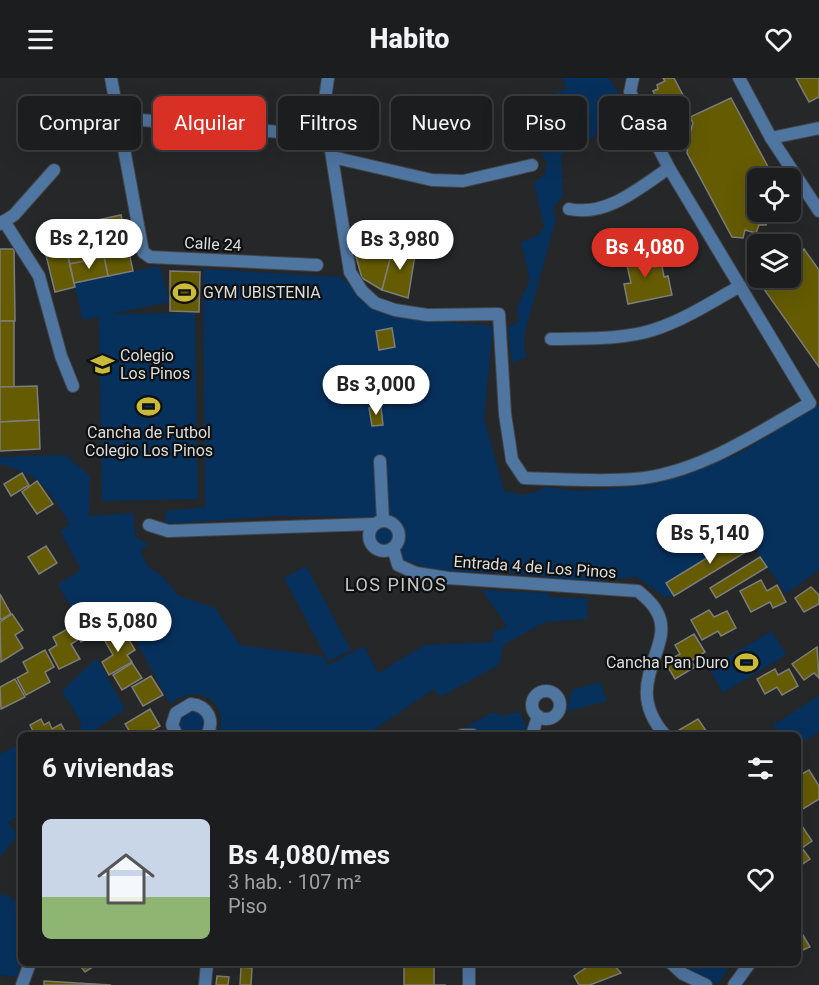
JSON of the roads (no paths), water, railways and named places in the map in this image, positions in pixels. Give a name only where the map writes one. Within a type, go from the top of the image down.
[{"type":"street","name":"Calle 24","points":[[111,78],[115,96]]},
{"type":"street","points":[[328,78],[324,106],[350,272],[362,291],[375,303],[395,310],[427,315],[499,314],[505,414],[512,460],[524,478],[636,479],[686,468],[749,438],[810,404],[669,168],[630,92],[633,78]]},
{"type":"street","points":[[739,78],[771,138],[818,207]]},
{"type":"street","points":[[141,120],[278,132]]},
{"type":"street","points":[[771,138],[819,128]]},
{"type":"street","name":"Calle 24","points":[[125,150],[143,252],[150,257],[317,266]]},
{"type":"street","points":[[332,157],[432,180],[463,181],[532,165]]},
{"type":"street","points":[[569,209],[583,212],[614,204],[669,168]]},
{"type":"street","points":[[54,170],[14,215],[2,223],[39,276],[61,356],[73,386]]},
{"type":"street","points":[[551,339],[612,337],[651,331],[679,321],[740,286]]},
{"type":"street","points":[[149,525],[168,531],[379,522],[392,523],[398,531],[399,540],[393,548],[384,551],[372,545],[369,536],[379,522],[380,461]]},
{"type":"street","name":"Entrada 4 de Los Pinos","points":[[393,548],[398,565],[416,573],[638,591],[658,613],[661,633],[646,680],[647,702],[651,717],[663,732]]},
{"type":"street","points":[[176,732],[172,724],[176,713],[185,705],[192,704],[203,708],[209,716],[211,726],[208,732]]},
{"type":"street","points":[[533,732],[538,716]]},
{"type":"street","points":[[22,985],[29,966]]},
{"type":"street","points":[[205,985],[207,966]]},
{"type":"street","points":[[469,985],[470,966]]},
{"type":"street","points":[[674,966],[683,974],[706,985]]},
{"type":"street","points":[[734,985],[748,966]]},
{"type":"place","name":"GYM UBISTENIA","points":[[185,292]]},
{"type":"place","name":"Colegio Los Pinos","points":[[102,364]]},
{"type":"place","name":"Cancha de Futbol Colegio Los Pinos","points":[[149,407]]},
{"type":"place","name":"Cancha Pan Duro","points":[[747,662]]},
{"type":"district","name":"LOS PINOS","points":[[396,584]]}]
